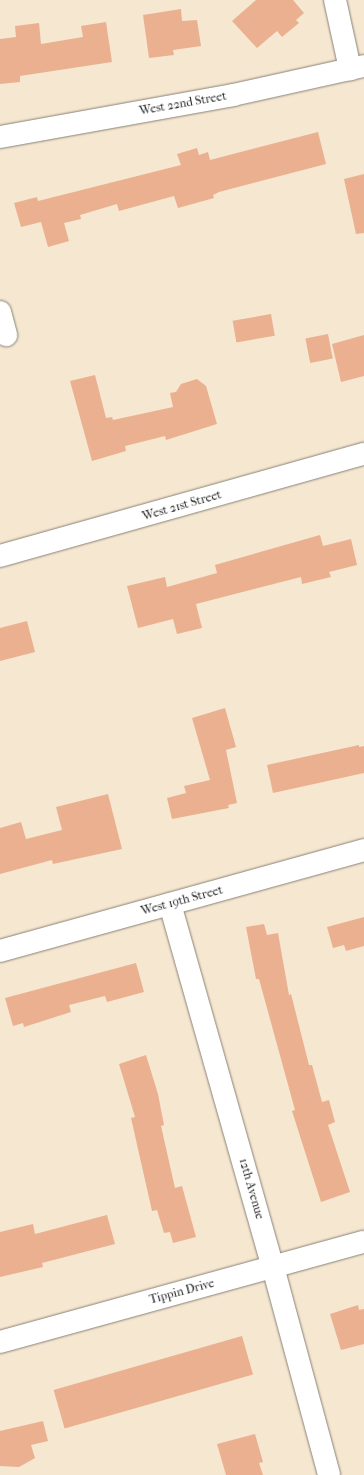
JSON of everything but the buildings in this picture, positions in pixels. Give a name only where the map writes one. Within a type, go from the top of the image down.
[{"type":"street","points":[[335,0],[357,68]]},
{"type":"street","name":"West 22nd Street","points":[[0,137],[233,95],[357,68]]},
{"type":"street","points":[[0,312],[6,335]]},
{"type":"street","name":"West 21st Street","points":[[0,556],[364,454]]},
{"type":"street","name":"West 19th Street","points":[[0,950],[364,850]]},
{"type":"street","name":"12th Avenue","points":[[170,904],[273,1267],[329,1475]]},
{"type":"street","name":"Tippin Drive","points":[[0,1342],[364,1242]]}]
